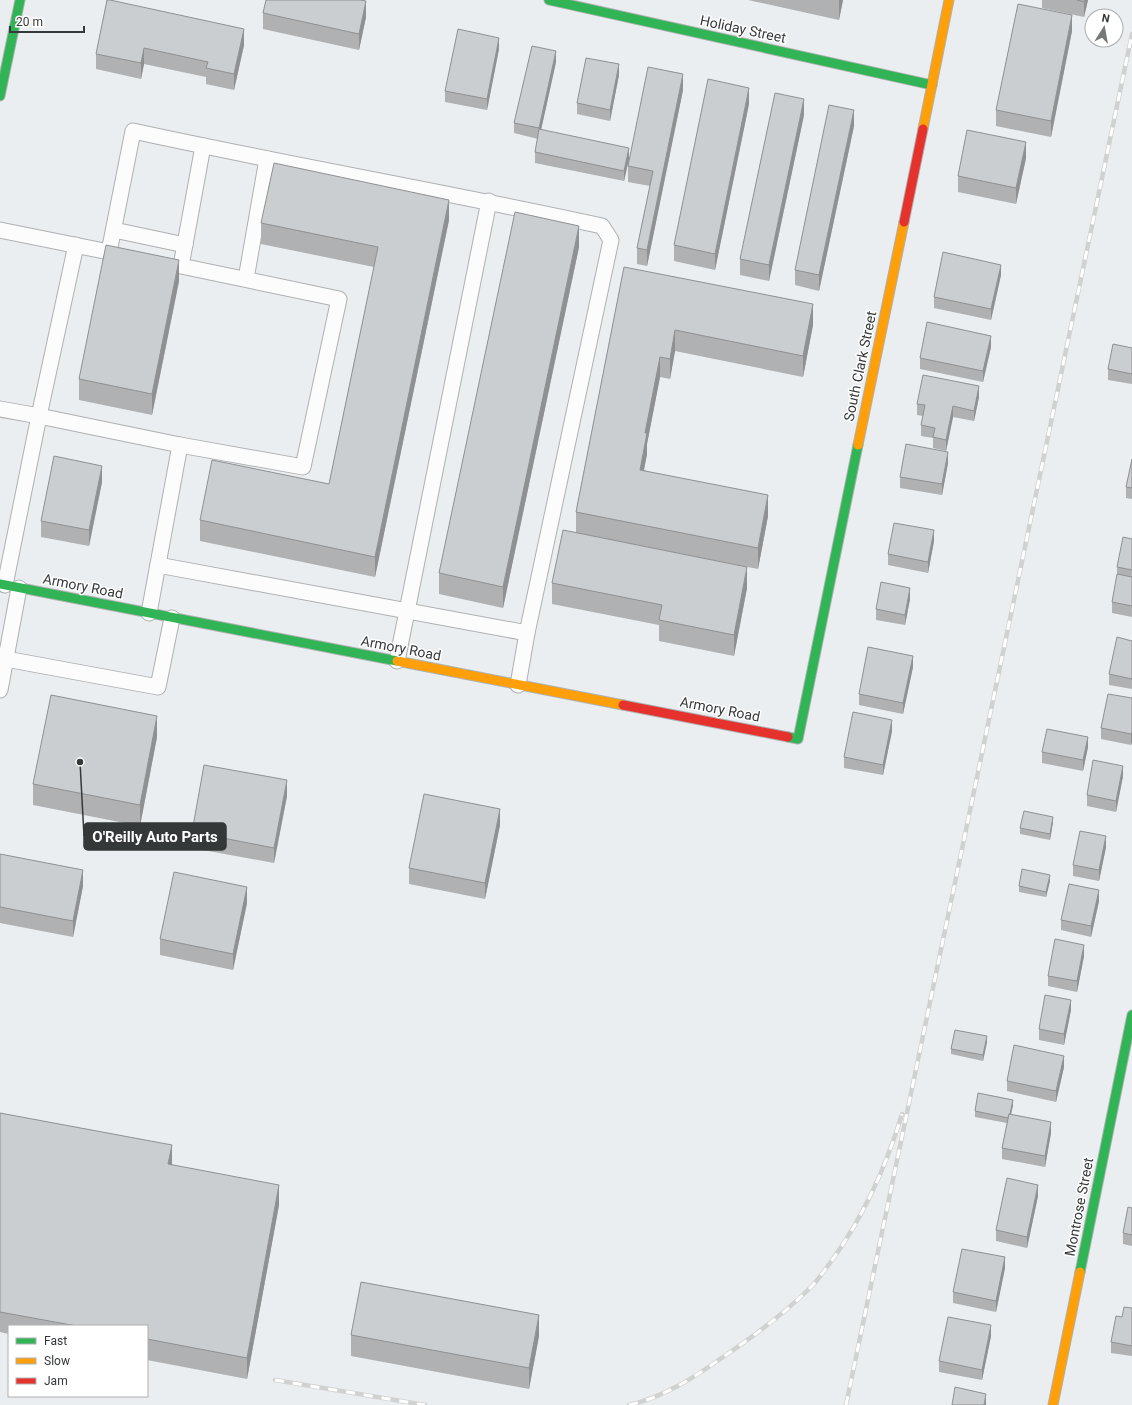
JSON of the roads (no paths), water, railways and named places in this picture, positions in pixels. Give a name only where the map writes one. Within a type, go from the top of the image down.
[{"type":"street","points":[[0,96],[20,0]]},
{"type":"street","name":"Holiday Street","points":[[549,0],[932,85]]},
{"type":"street","name":"South Clark Street","points":[[798,738],[949,0]]},
{"type":"street","name":"Armory Road","points":[[8,586],[798,738]]},
{"type":"street","name":"Montrose Street","points":[[1053,1405],[1132,1014]]},
{"type":"lane","points":[[0,230],[115,253],[114,230],[133,131],[268,159],[489,201],[602,226],[611,240],[527,633],[518,685]]},
{"type":"lane","points":[[0,409],[180,445],[303,467],[339,299],[173,264],[185,245],[203,146]]},
{"type":"lane","points":[[246,279],[268,159]]},
{"type":"lane","points":[[397,661],[489,201]]},
{"type":"lane","points":[[114,230],[185,245]]},
{"type":"lane","points":[[0,690],[6,659],[8,586],[39,416],[76,246]]},
{"type":"lane","points":[[149,613],[180,445]]},
{"type":"lane","points":[[158,565],[527,633]]},
{"type":"lane","points":[[6,659],[158,687],[172,618]]},
{"type":"railway","points":[[846,1405],[1132,34]]},
{"type":"railway","points":[[629,1405],[667,1392],[701,1372],[769,1324],[814,1284],[842,1246],[863,1210],[881,1173],[902,1114]]},
{"type":"railway","points":[[275,1380],[425,1405]]},
{"type":"place","name":"O'Reilly Auto Parts","points":[[80,762]]}]
